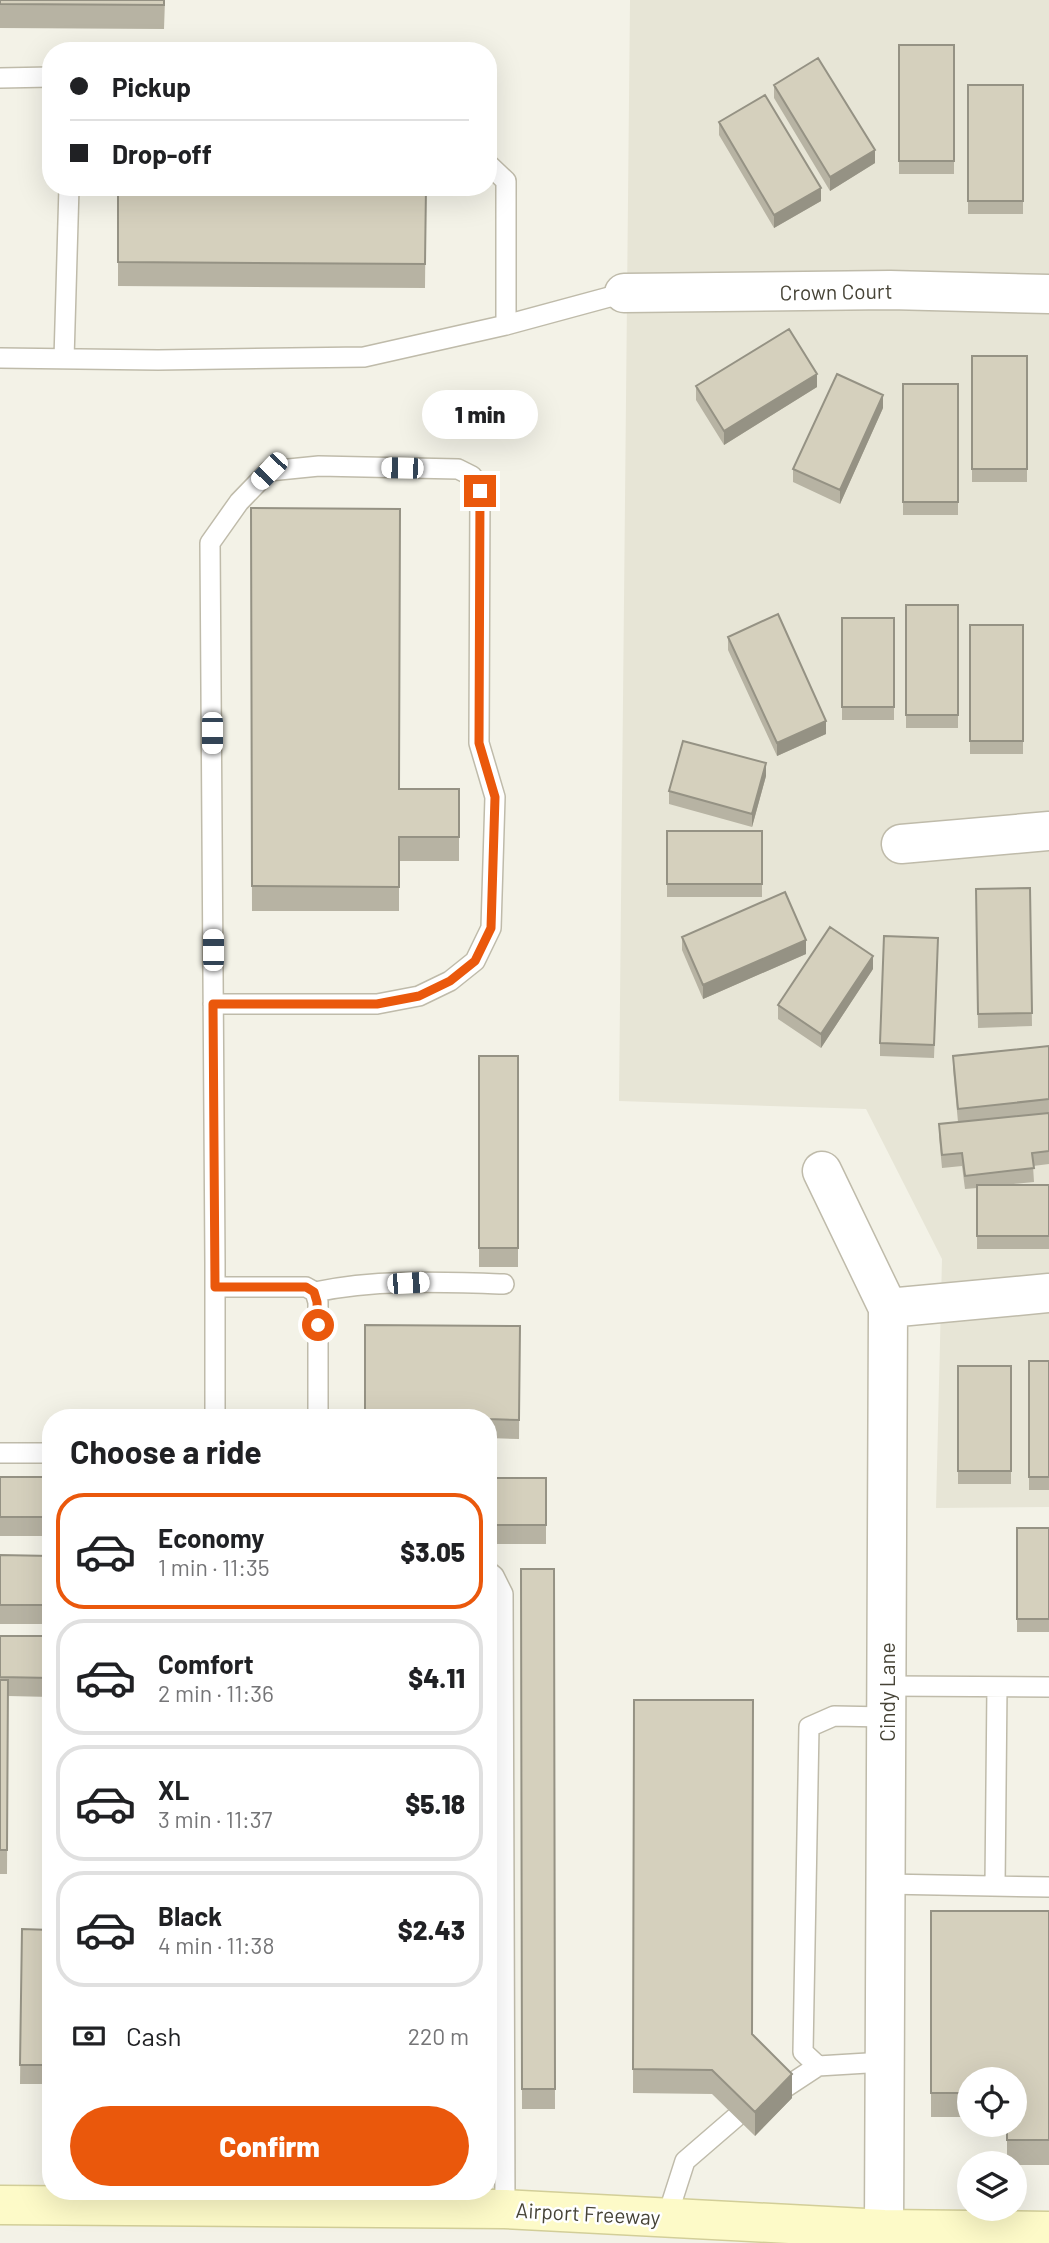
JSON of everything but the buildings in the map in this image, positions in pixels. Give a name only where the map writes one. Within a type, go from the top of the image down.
[{"type":"main road","name":"Airport Freeway","points":[[0,2205],[148,2200]]},
{"type":"main road","name":"Airport Freeway","points":[[210,2200],[505,2209],[884,2229],[1049,2231]]},
{"type":"street","name":"Crown Court","points":[[624,293],[890,290],[1049,294]]},
{"type":"street","points":[[901,844],[1049,831]]},
{"type":"street","name":"Cindy Lane","points":[[822,1171],[888,1308],[884,2229]]},
{"type":"street","points":[[888,1308],[1049,1293]]},
{"type":"lane","points":[[0,78],[42,77]]},
{"type":"lane","points":[[497,172],[506,181],[506,325]]},
{"type":"lane","points":[[64,359],[69,196]]},
{"type":"lane","points":[[0,358],[158,360],[364,357],[506,325],[624,293]]},
{"type":"lane","points":[[213,1004],[377,1004],[419,996],[450,981],[475,961],[491,928],[495,797],[479,743],[480,491],[472,476],[458,469],[318,466],[269,471],[239,502],[210,542],[215,1409]]},
{"type":"lane","points":[[314,1292],[342,1286],[431,1282],[503,1284]]},
{"type":"lane","points":[[215,1287],[306,1287],[314,1292],[317,1302],[318,1409]]},
{"type":"lane","points":[[0,1453],[42,1453]]},
{"type":"lane","points":[[497,1583],[502,1594],[505,2209]]},
{"type":"lane","points":[[995,1886],[997,1687]]},
{"type":"lane","points":[[818,2066],[803,2052],[809,1727],[834,1716],[886,1702],[997,1687],[1049,1687]]},
{"type":"lane","points":[[886,1884],[1049,1887]]},
{"type":"lane","points":[[783,2089],[818,2066],[884,2062]]},
{"type":"lane","points":[[667,2217],[685,2161],[736,2117]]},
{"type":"shaded area","points":[[630,0],[1049,0],[1049,1507],[936,1508],[942,1259],[866,1109],[619,1101]]},
{"type":"route","points":[[318,1325],[314,1292],[306,1287],[215,1287],[213,1004],[377,1004],[419,996],[450,981],[475,961],[491,928],[495,797],[479,743],[480,491]]}]
